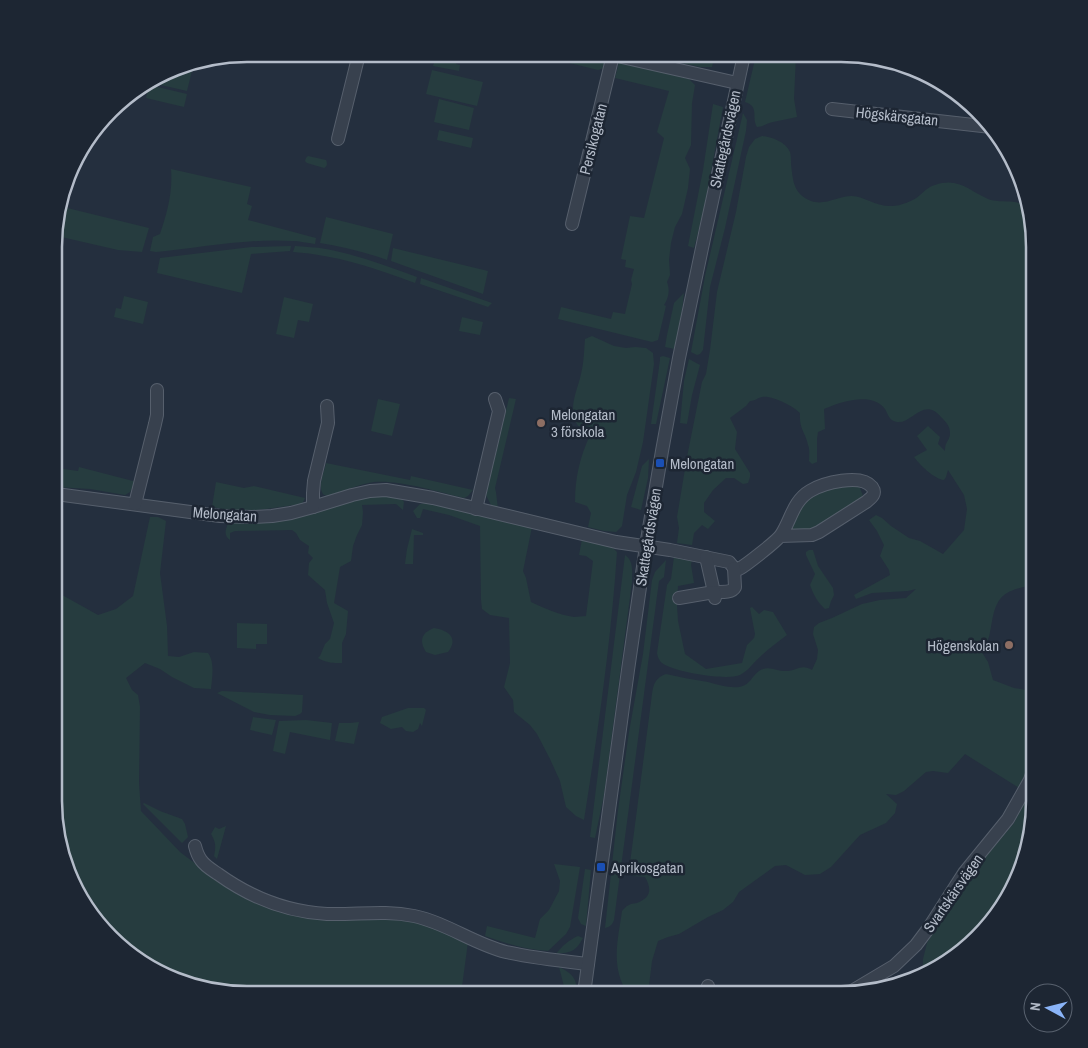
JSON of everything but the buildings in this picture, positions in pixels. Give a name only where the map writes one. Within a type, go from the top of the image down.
[{"type":"street","points":[[338,139],[357,62]]},
{"type":"street","name":"Persikogatan","points":[[572,224],[611,62]]},
{"type":"street","name":"Persikogatan","points":[[643,62],[737,84]]},
{"type":"street","name":"Skattegårdsvägen","points":[[585,986],[646,546],[675,381],[742,62]]},
{"type":"street","name":"Högskärsgatan","points":[[832,110],[980,125]]},
{"type":"street","points":[[135,504],[157,415],[157,390]]},
{"type":"street","points":[[476,509],[498,411],[495,399]]},
{"type":"street","points":[[313,507],[314,481],[328,423],[327,406]]},
{"type":"street","points":[[679,598],[715,595],[734,589],[734,568],[742,568],[780,536],[794,509],[810,491],[825,485],[857,479],[865,481],[874,492],[873,496],[866,502],[819,532],[812,535],[780,536]]},
{"type":"street","name":"Melongatan","points":[[62,495],[220,516],[252,517],[290,513],[352,495],[386,490],[433,498],[616,542],[729,562],[734,568]]},
{"type":"street","points":[[706,558],[715,595]]},
{"type":"street","name":"Svartskärsvägen","points":[[864,984],[894,966],[916,945],[964,874],[1008,819],[1026,788]]},
{"type":"street","points":[[195,846],[200,859],[210,869],[257,897],[277,904],[303,911],[325,914],[381,912],[415,916],[455,930],[506,952],[588,964]]},
{"type":"green space","points":[[432,62],[456,62],[456,64],[460,65],[459,71],[433,66]]},
{"type":"green space","points":[[565,62],[605,62],[604,68],[598,70]]},
{"type":"green space","points":[[619,62],[689,79],[695,85],[692,103],[691,145],[685,158],[690,169],[688,188],[682,214],[675,227],[671,243],[670,275],[667,282],[668,294],[664,305],[666,306],[658,340],[652,342],[558,319],[561,307],[611,319],[613,312],[625,314],[634,269],[625,267],[626,260],[621,259],[630,216],[644,218],[664,138],[657,132],[669,91],[615,78]]},
{"type":"green space","points":[[678,62],[713,62],[712,67],[700,67]]},
{"type":"green space","points":[[754,62],[796,62],[794,99],[797,117],[757,127],[754,109],[745,102]]},
{"type":"green space","points":[[432,70],[483,82],[477,106],[426,94]]},
{"type":"green space","points":[[192,71],[187,91],[160,85]]},
{"type":"green space","points":[[156,87],[187,94],[184,107],[146,98],[147,92]]},
{"type":"green space","points":[[439,99],[474,108],[469,130],[434,122]]},
{"type":"green space","points":[[713,104],[723,107],[704,209],[694,248],[688,246],[703,170]]},
{"type":"green space","points":[[743,113],[747,120],[746,131],[710,287],[703,350],[697,355],[691,352],[705,276]]},
{"type":"green space","points":[[439,130],[473,138],[471,148],[437,140]]},
{"type":"green space","points":[[762,136],[770,138],[788,148],[795,186],[801,195],[811,201],[826,202],[852,196],[881,205],[895,206],[907,203],[933,186],[951,183],[963,186],[988,199],[1020,203],[1026,247],[1026,587],[1007,593],[998,602],[992,619],[989,637],[981,651],[988,662],[993,680],[1014,688],[1026,690],[1026,776],[1019,788],[965,754],[948,773],[926,772],[904,791],[896,795],[886,794],[897,804],[895,813],[886,823],[860,835],[831,867],[820,874],[805,875],[786,865],[775,866],[739,892],[733,902],[723,910],[679,934],[658,941],[652,961],[649,986],[623,986],[617,964],[617,943],[622,911],[628,905],[645,899],[649,893],[649,885],[645,877],[633,876],[630,863],[652,693],[658,679],[666,674],[724,686],[739,687],[747,684],[756,673],[766,668],[790,671],[805,667],[812,670],[817,659],[818,650],[813,634],[814,627],[819,623],[862,604],[880,600],[906,598],[916,589],[872,593],[856,599],[854,595],[890,575],[880,556],[884,545],[869,520],[876,515],[909,538],[920,541],[943,554],[964,530],[967,509],[964,495],[948,470],[944,480],[940,479],[928,471],[914,457],[927,450],[917,436],[928,426],[940,437],[938,444],[945,451],[950,436],[949,428],[935,411],[924,410],[908,419],[897,422],[890,419],[885,409],[872,400],[847,401],[824,409],[825,429],[818,432],[817,462],[812,464],[809,461],[807,440],[801,427],[800,413],[782,402],[762,397],[750,401],[730,418],[737,432],[735,449],[750,473],[748,483],[743,484],[734,478],[726,478],[713,490],[704,503],[704,512],[715,521],[708,529],[702,525],[694,533],[692,545],[677,543],[679,528],[677,517],[702,382],[706,374],[717,292],[736,212],[746,157],[749,147],[755,139]]},
{"type":"green space","points":[[308,156],[326,160],[327,165],[324,168],[307,163],[305,161]]},
{"type":"green space","points":[[171,169],[251,187],[247,204],[252,206],[248,220],[316,238],[315,244],[276,240],[156,252],[150,251],[153,237],[160,234],[167,210],[171,186]]},
{"type":"green space","points":[[67,208],[149,228],[142,252],[118,250],[63,237]]},
{"type":"green space","points":[[326,217],[393,234],[387,260],[354,250],[320,243]]},
{"type":"green space","points":[[291,246],[290,251],[251,254],[242,293],[157,273],[160,258],[251,247]]},
{"type":"green space","points":[[295,246],[322,248],[349,254],[417,277],[415,283],[370,267],[340,259],[293,252]]},
{"type":"green space","points":[[393,248],[488,271],[483,294],[391,261]]},
{"type":"green space","points":[[421,278],[492,303],[488,307],[420,284]]},
{"type":"green space","points":[[684,293],[675,349],[665,347],[674,303]]},
{"type":"green space","points":[[124,296],[148,302],[143,324],[114,317],[116,308],[121,309]]},
{"type":"green space","points":[[284,297],[313,304],[309,322],[298,320],[294,338],[276,334]]},
{"type":"green space","points":[[462,317],[483,322],[480,335],[459,331]]},
{"type":"green space","points":[[592,336],[614,346],[646,348],[653,353],[654,364],[643,442],[636,472],[627,495],[622,526],[616,532],[588,527],[591,513],[587,506],[575,502],[579,467],[590,435],[587,429],[578,426],[573,413],[573,407],[582,370],[585,339]]},
{"type":"green space","points":[[660,357],[670,358],[656,424],[651,424]]},
{"type":"green space","points":[[689,359],[700,365],[687,424],[680,423],[684,381]]},
{"type":"green space","points":[[509,398],[516,399],[495,488],[498,509],[491,505],[486,495]]},
{"type":"green space","points":[[378,399],[400,404],[392,436],[371,431]]},
{"type":"green space","points":[[649,459],[648,478],[641,510],[631,507],[642,466]]},
{"type":"green space","points":[[326,463],[410,480],[411,476],[473,490],[464,498],[396,483],[374,482],[329,496],[324,495],[321,488]]},
{"type":"green space","points":[[79,467],[135,482],[130,492],[125,495],[90,489],[62,487],[62,469],[78,471]]},
{"type":"green space","points":[[216,482],[244,488],[254,486],[305,498],[302,504],[251,511],[212,507]]},
{"type":"green space","points":[[836,486],[857,486],[860,488],[863,496],[812,530],[793,530],[795,520],[804,503],[818,493]]},
{"type":"green space","points":[[399,495],[404,502],[403,510],[396,504],[362,505],[362,525],[353,546],[351,561],[340,567],[334,603],[348,611],[346,634],[342,643],[342,663],[321,660],[318,658],[325,644],[330,639],[334,623],[325,590],[308,575],[309,563],[313,558],[308,553],[309,546],[300,540],[292,530],[235,531],[230,533],[230,540],[227,537],[226,528],[228,524],[358,498]]},
{"type":"green space","points":[[425,503],[532,527],[523,571],[531,602],[563,615],[574,617],[586,616],[593,561],[586,556],[579,555],[582,539],[611,546],[617,552],[604,686],[584,820],[566,807],[560,781],[550,759],[537,734],[530,725],[514,712],[513,700],[504,687],[510,663],[509,618],[490,615],[482,609],[480,526],[449,515],[423,509],[420,518],[417,518],[413,511],[420,504]]},
{"type":"green space","points":[[150,517],[158,517],[166,521],[160,573],[167,626],[168,656],[179,657],[194,652],[208,653],[212,661],[211,689],[194,688],[145,663],[126,678],[132,690],[138,695],[140,707],[139,783],[141,811],[180,852],[221,883],[252,901],[282,913],[318,918],[389,919],[419,923],[468,942],[462,986],[247,986],[211,982],[188,976],[155,961],[125,940],[108,923],[87,893],[77,872],[72,860],[64,825],[62,801],[62,595],[98,615],[116,609],[133,596]]},
{"type":"green space","points":[[412,529],[423,533],[423,535],[414,535],[413,564],[405,564],[407,549]]},
{"type":"green space","points":[[813,550],[818,566],[833,588],[834,595],[829,608],[825,609],[820,604],[810,585],[815,574],[806,555],[806,552]]},
{"type":"green space","points":[[625,555],[630,560],[632,582],[604,795],[595,838],[590,837]]},
{"type":"green space","points":[[674,557],[692,559],[694,583],[678,586],[678,621],[685,654],[706,669],[742,663],[747,645],[754,638],[755,634],[750,608],[752,607],[759,614],[764,610],[773,612],[787,635],[766,651],[746,671],[733,677],[677,670],[662,663],[657,653],[667,585],[671,579]]},
{"type":"green space","points":[[666,560],[664,577],[659,581],[614,920],[611,926],[605,928],[618,810],[643,654],[652,580],[655,572]]},
{"type":"green space","points":[[237,623],[267,624],[267,644],[256,644],[256,649],[237,648]]},
{"type":"green space","points":[[434,628],[444,631],[452,639],[448,652],[435,655],[426,652],[422,644],[422,638],[426,632]]},
{"type":"green space","points":[[222,691],[303,695],[302,712],[295,716],[254,712],[217,693]]},
{"type":"green space","points":[[408,708],[424,708],[426,710],[422,726],[420,723],[418,729],[413,732],[406,731],[402,727],[391,729],[380,723],[382,717]]},
{"type":"green space","points":[[253,717],[276,720],[272,735],[250,730]]},
{"type":"green space","points":[[306,720],[332,723],[330,740],[290,732],[285,754],[273,751],[279,721]]},
{"type":"green space","points":[[359,722],[354,744],[335,741],[339,723]]},
{"type":"green space","points":[[1026,799],[1024,825],[1019,849],[1001,893],[980,923],[963,940],[923,966],[927,943],[962,885],[1014,823]]},
{"type":"green space","points":[[144,803],[182,819],[188,837],[182,843]]},
{"type":"green space","points":[[226,826],[217,859],[214,856],[215,845],[211,834],[215,827],[219,829]]},
{"type":"green space","points":[[554,864],[580,867],[570,927],[566,934],[548,951],[524,948],[485,936],[487,926],[535,938],[540,919],[549,910],[559,891],[560,881]]},
{"type":"green space","points":[[585,869],[591,870],[586,926],[581,924],[578,918]]},
{"type":"green space","points":[[578,936],[583,938],[575,949],[556,954],[572,939]]},
{"type":"green space","points":[[559,967],[573,977],[576,984],[576,986],[564,986]]},
{"type":"place","name":"Melongatan 3 förskola","points":[[541,423]]},
{"type":"place","name":"Melongatan","points":[[660,463]]},
{"type":"place","name":"Högenskolan","points":[[1009,645]]},
{"type":"place","name":"Aprikosgatan","points":[[601,867]]}]
